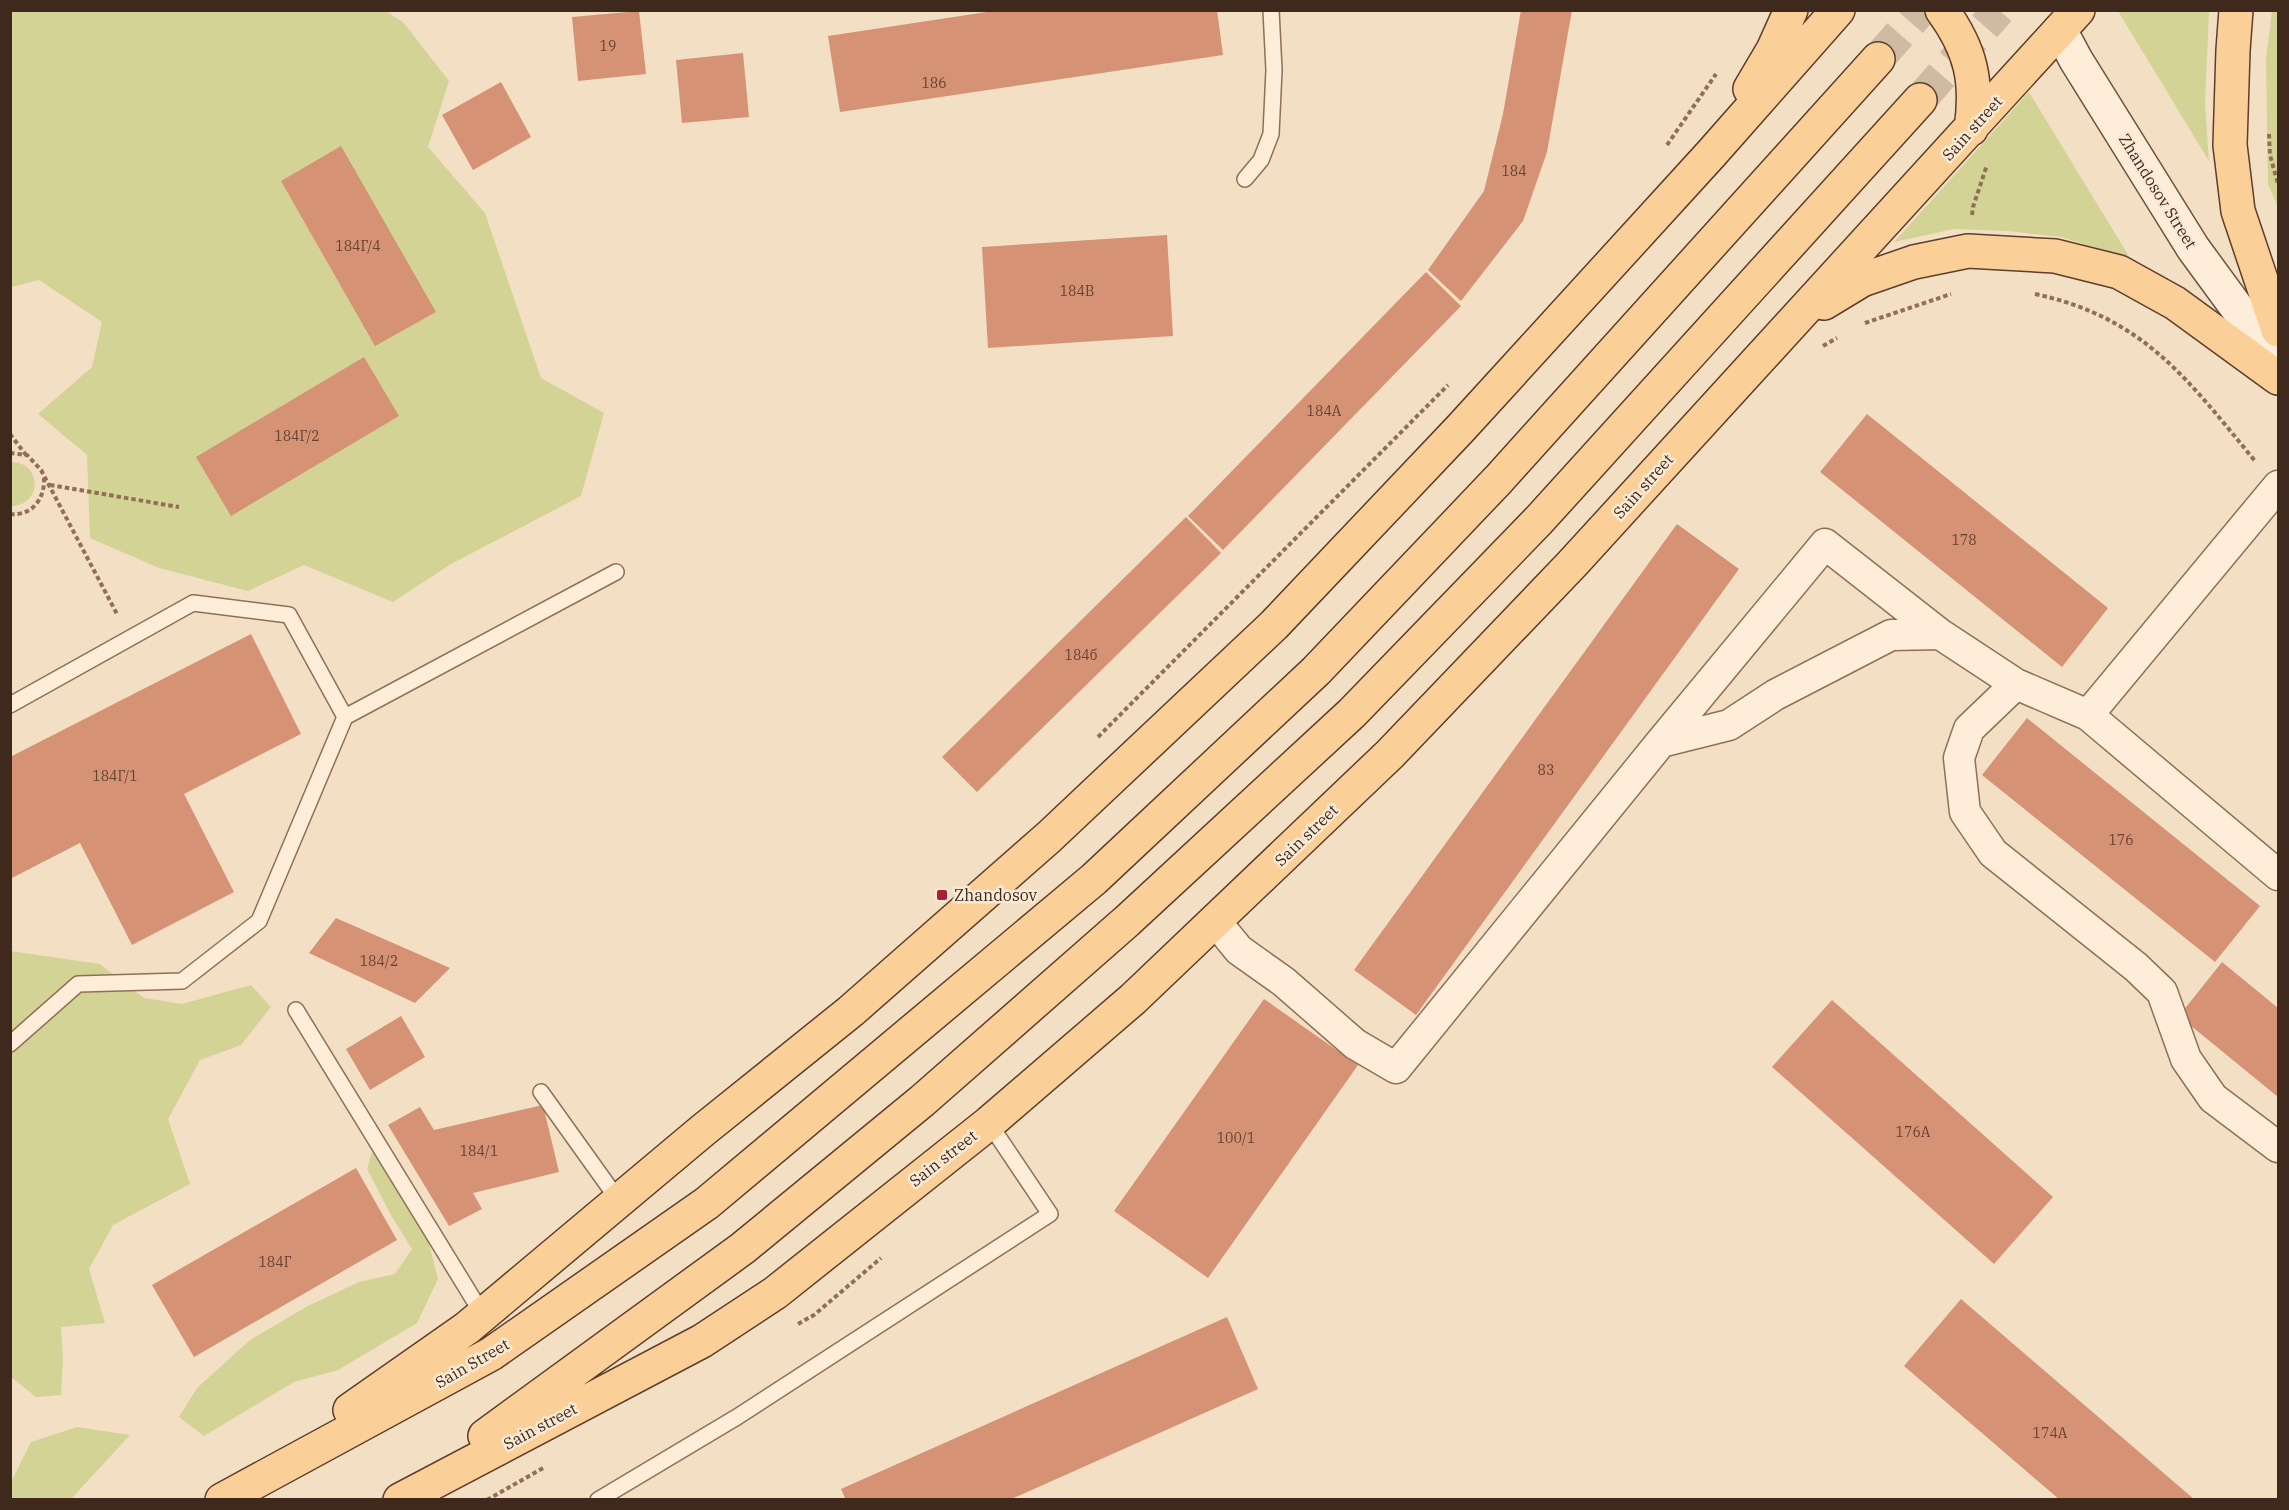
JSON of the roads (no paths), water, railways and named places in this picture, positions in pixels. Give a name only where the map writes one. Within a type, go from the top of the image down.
[{"type":"main road","points":[[1711,154],[1773,50],[1791,10]]},
{"type":"main road","name":"Sain street","points":[[223,1499],[483,1315],[619,1200],[851,1011],[1049,837],[1274,626],[1460,429],[1711,154],[1838,10]]},
{"type":"main road","points":[[1942,10],[1963,44],[1972,70],[1974,94],[1971,129]]},
{"type":"main road","points":[[2236,10],[2230,145],[2238,211],[2278,330]]},
{"type":"main road","name":"Sain street","points":[[399,1500],[702,1341],[775,1293],[989,1123],[1133,999],[1216,922],[1415,728],[1572,564],[1971,129],[2063,17]]},
{"type":"main road","name":"Zhandosov Street","points":[[2063,17],[2076,60],[2193,248],[2278,364]]},
{"type":"main road","name":"Sain Street","points":[[223,1499],[491,1354],[707,1203],[1094,879],[1316,671],[1498,480],[1878,60]]},
{"type":"main road","name":"Sain street","points":[[399,1500],[743,1248],[922,1101],[1127,921],[1352,713],[1515,545],[1920,100]]},
{"type":"main road","points":[[1792,322],[1862,280],[1914,262],[1968,251],[2055,256],[2119,272],[2175,303],[2278,378]]},
{"type":"street","points":[[2088,715],[2278,487]]},
{"type":"street","points":[[1216,922],[1239,950],[1284,982],[1355,1044],[1396,1068],[1825,544],[1940,634],[2016,684],[2088,715],[2278,875]]},
{"type":"street","points":[[1661,742],[1729,725],[1775,695],[1891,635],[1940,634]]},
{"type":"street","points":[[2016,684],[1969,729],[1959,758],[1965,812],[1993,853],[2136,968],[2162,992],[2186,1059],[2213,1098],[2278,1148]]},
{"type":"lane","points":[[1245,179],[1261,160],[1271,134],[1274,70],[1271,10]]},
{"type":"lane","points":[[10,1044],[78,984],[182,981],[260,921],[345,717],[616,572]]},
{"type":"lane","points":[[10,705],[193,603],[289,615],[345,717]]},
{"type":"lane","points":[[296,1010],[483,1315]]},
{"type":"lane","points":[[541,1092],[619,1200]]},
{"type":"lane","points":[[598,1500],[737,1417],[1050,1214],[989,1123]]},
{"type":"tunnel","points":[[1878,59],[1921,10]]},
{"type":"tunnel","points":[[1920,100],[1999,10]]},
{"type":"place","name":"Zhandosov","points":[[942,895]]}]
